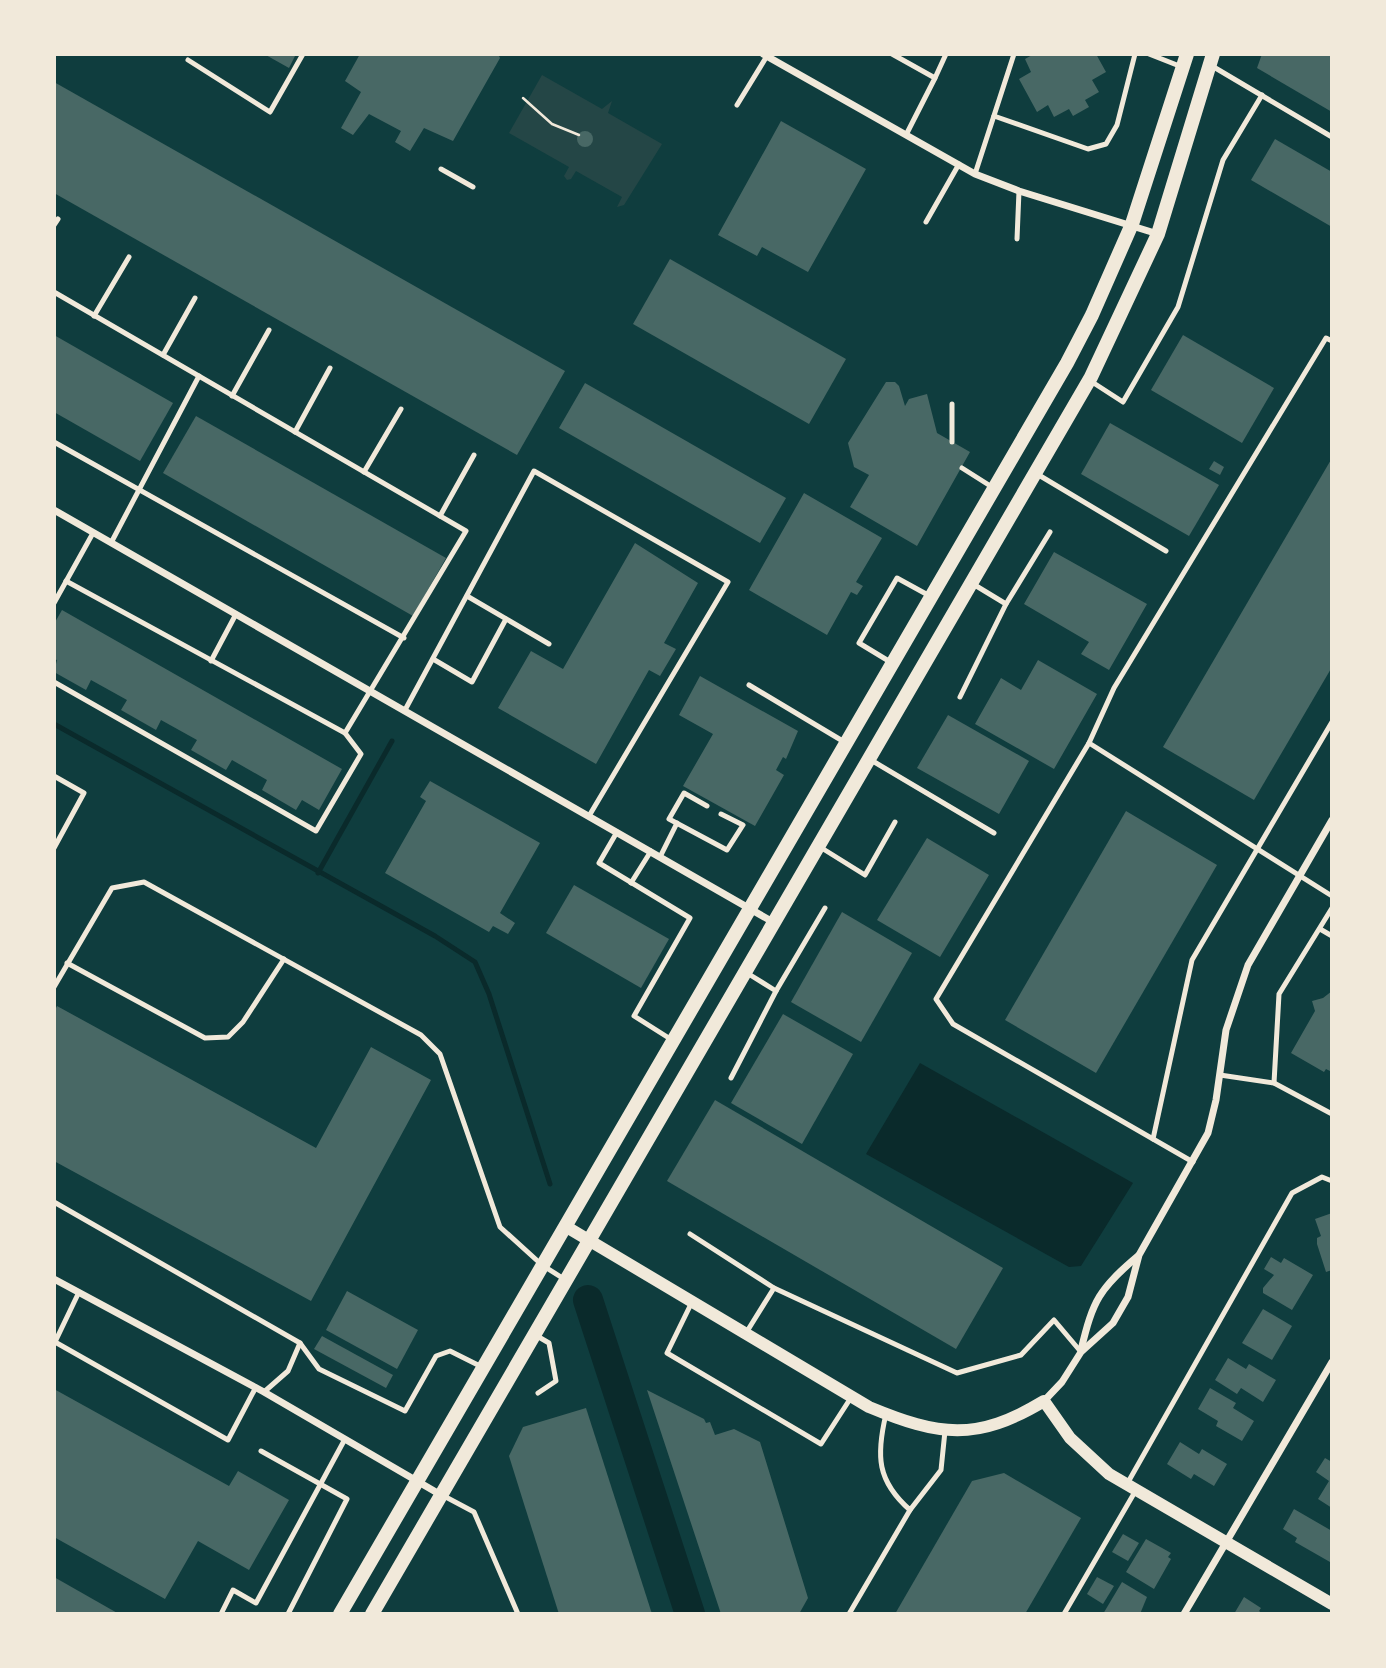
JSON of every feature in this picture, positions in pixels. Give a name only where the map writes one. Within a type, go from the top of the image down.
[{"type":"main road","points":[[372,1614],[1089,380],[1117,327],[1158,234],[1211,59]]},
{"type":"main road","points":[[340,1614],[1093,315],[1132,224],[1184,61]]},
{"type":"street","points":[[765,55],[975,174],[1019,191],[1158,234]]},
{"type":"street","points":[[55,511],[773,922]]},
{"type":"street","points":[[565,1226],[886,1414],[910,1424],[946,1431],[988,1427],[1017,1417],[1044,1401],[1062,1382],[1081,1352],[1113,1323],[1128,1297],[1139,1255],[1208,1133],[1236,993],[1248,965],[1332,820]]},
{"type":"street","points":[[1081,1352],[1091,1311],[1105,1284],[1139,1255]]},
{"type":"street","points":[[54,1279],[256,1387],[441,1495]]},
{"type":"street","points":[[1184,1614],[1332,1362]]},
{"type":"street","points":[[1044,1401],[1070,1438],[1109,1474],[1332,1604]]},
{"type":"lane","points":[[188,60],[270,112],[303,54]]},
{"type":"lane","points":[[892,54],[935,78]]},
{"type":"lane","points":[[906,135],[946,54]]},
{"type":"lane","points":[[975,174],[1014,54]]},
{"type":"lane","points":[[994,116],[1088,149],[1106,144],[1117,125],[1135,54]]},
{"type":"lane","points":[[1149,54],[1184,61]]},
{"type":"lane","points":[[737,105],[765,55]]},
{"type":"lane","points":[[1211,59],[1262,95],[1332,137]]},
{"type":"lane","points":[[1089,380],[1123,402],[1178,307],[1223,160],[1262,95]]},
{"type":"lane","points":[[926,222],[959,164]]},
{"type":"lane","points":[[441,169],[472,187]]},
{"type":"lane","points":[[1017,239],[1019,191]]},
{"type":"lane","points":[[94,316],[129,257]]},
{"type":"lane","points":[[54,292],[466,531],[373,691],[345,733]]},
{"type":"lane","points":[[163,355],[194,298]]},
{"type":"lane","points":[[233,396],[269,330]]},
{"type":"lane","points":[[1193,1162],[953,1024],[936,999],[1089,743],[1114,688],[1326,338],[1332,341]]},
{"type":"lane","points":[[295,432],[331,368]]},
{"type":"lane","points":[[111,543],[199,376]]},
{"type":"lane","points":[[951,442],[952,404]]},
{"type":"lane","points":[[364,472],[401,409]]},
{"type":"lane","points":[[54,442],[404,638]]},
{"type":"lane","points":[[439,516],[474,455]]},
{"type":"lane","points":[[962,468],[994,489]]},
{"type":"lane","points":[[405,710],[534,471],[728,582],[589,816]]},
{"type":"lane","points":[[1034,473],[1166,551]]},
{"type":"lane","points":[[960,697],[1006,604],[1051,532]]},
{"type":"lane","points":[[54,603],[93,533]]},
{"type":"lane","points":[[892,663],[859,642],[897,578],[931,597]]},
{"type":"lane","points":[[54,682],[316,831],[361,754],[345,733],[66,581]]},
{"type":"lane","points":[[971,582],[1006,604]]},
{"type":"lane","points":[[467,596],[548,644]]},
{"type":"lane","points":[[211,661],[236,614]]},
{"type":"lane","points":[[433,659],[472,682],[506,619]]},
{"type":"lane","points":[[749,685],[846,743]]},
{"type":"lane","points":[[1153,1139],[1192,960],[1332,722]]},
{"type":"lane","points":[[1089,743],[1332,896]]},
{"type":"lane","points":[[868,759],[994,833]]},
{"type":"lane","points":[[54,776],[84,793],[54,848]]},
{"type":"lane","points":[[707,806],[684,793],[669,819],[727,850],[743,825],[721,814]]},
{"type":"lane","points":[[817,846],[865,875],[895,822]]},
{"type":"lane","points":[[660,857],[677,823]]},
{"type":"lane","points":[[617,832],[599,863],[690,918],[634,1016],[673,1041]]},
{"type":"lane","points":[[631,883],[650,851]]},
{"type":"lane","points":[[54,987],[112,888],[144,881],[421,1035],[440,1054],[500,1227],[542,1265],[565,1280]]},
{"type":"lane","points":[[731,1078],[776,991],[825,908]]},
{"type":"lane","points":[[1274,1083],[1279,993],[1332,908]]},
{"type":"lane","points":[[1320,929],[1332,936]]},
{"type":"lane","points":[[67,964],[205,1038],[228,1037],[243,1022],[284,959]]},
{"type":"lane","points":[[744,971],[776,991]]},
{"type":"lane","points":[[1220,1075],[1274,1083],[1332,1114]]},
{"type":"lane","points":[[1064,1614],[1292,1193],[1322,1177],[1332,1181]]},
{"type":"lane","points":[[54,1202],[300,1343],[319,1369],[405,1411],[436,1356],[450,1351],[482,1367]]},
{"type":"lane","points":[[690,1234],[774,1288],[957,1373],[1021,1355],[1054,1320],[1081,1352]]},
{"type":"lane","points":[[746,1334],[774,1288]]},
{"type":"lane","points":[[79,1292],[55,1342],[228,1440],[256,1387]]},
{"type":"lane","points":[[692,1302],[667,1353],[821,1444],[852,1396]]},
{"type":"lane","points":[[533,1334],[549,1343],[556,1381],[538,1394]]},
{"type":"lane","points":[[264,1392],[288,1371],[300,1343]]},
{"type":"lane","points":[[886,1414],[879,1443],[881,1468],[892,1494],[910,1510]]},
{"type":"lane","points":[[849,1614],[910,1510],[942,1470],[946,1431]]},
{"type":"lane","points":[[221,1614],[233,1590],[256,1603],[345,1439]]},
{"type":"lane","points":[[261,1451],[347,1499],[288,1614]]},
{"type":"lane","points":[[441,1495],[474,1512],[518,1614]]},
{"type":"path","points":[[523,98],[552,124],[579,135]]},
{"type":"shaded area","points":[[542,75],[602,109],[612,101],[608,113],[662,144],[624,205],[617,207],[622,197],[576,171],[571,179],[567,180],[564,176],[569,167],[509,133]]},
{"type":"shaded area","points":[[920,1063],[1133,1183],[1081,1266],[1069,1267],[866,1154]]},
{"type":"building","points":[[264,54],[296,54],[289,68]]},
{"type":"building","points":[[360,54],[498,54],[500,58],[453,141],[424,128],[410,151],[395,142],[401,131],[369,114],[353,135],[341,128],[361,92],[345,81]]},
{"type":"building","points":[[1034,54],[1096,54],[1106,72],[1092,80],[1099,92],[1085,100],[1089,107],[1073,116],[1069,109],[1054,117],[1048,105],[1037,112],[1019,79],[1031,72],[1025,59]]},
{"type":"building","points":[[1262,54],[1332,54],[1332,112],[1257,68]]},
{"type":"building","points":[[54,82],[565,371],[517,455],[54,193]]},
{"type":"building","points":[[781,121],[866,169],[808,272],[762,247],[757,256],[718,235]]},
{"type":"building","points":[[585,131],[593,139],[585,147],[577,139]]},
{"type":"building","points":[[1275,139],[1332,172],[1332,227],[1251,180]]},
{"type":"building","points":[[670,259],[846,359],[809,424],[633,324]]},
{"type":"building","points":[[54,335],[173,403],[140,461],[54,412]]},
{"type":"building","points":[[1183,335],[1274,388],[1242,443],[1151,390]]},
{"type":"building","points":[[886,382],[895,382],[899,386],[905,406],[909,399],[927,394],[937,433],[970,452],[917,546],[850,507],[869,475],[854,467],[848,443]]},
{"type":"building","points":[[585,383],[786,498],[760,543],[559,428]]},
{"type":"building","points":[[196,416],[446,558],[413,616],[163,473]]},
{"type":"building","points":[[1110,423],[1219,485],[1189,536],[1081,474]]},
{"type":"building","points":[[1332,458],[1332,667],[1254,800],[1163,747]]},
{"type":"building","points":[[1214,461],[1224,467],[1220,475],[1209,469]]},
{"type":"building","points":[[804,493],[882,538],[856,582],[863,586],[857,595],[851,592],[827,635],[749,590]]},
{"type":"building","points":[[635,543],[698,583],[664,643],[676,649],[660,676],[649,670],[596,764],[498,708],[531,651],[563,669]]},
{"type":"building","points":[[1054,552],[1147,604],[1109,670],[1081,654],[1089,642],[1024,604]]},
{"type":"building","points":[[62,610],[342,769],[319,810],[302,800],[296,810],[262,790],[267,780],[232,760],[226,770],[191,750],[197,740],[161,720],[156,730],[121,710],[127,700],[91,680],[86,690],[54,672],[57,660],[54,659],[54,624]]},
{"type":"building","points":[[1038,660],[1097,694],[1054,769],[975,724],[1001,678],[1021,690]]},
{"type":"building","points":[[700,676],[798,731],[786,759],[783,757],[776,770],[784,775],[755,826],[683,786],[713,734],[679,715]]},
{"type":"building","points":[[948,715],[1029,761],[999,814],[917,768]]},
{"type":"building","points":[[430,781],[540,843],[500,913],[515,923],[508,934],[493,926],[489,932],[385,873],[426,801],[420,797]]},
{"type":"building","points":[[1126,811],[1217,865],[1096,1073],[1005,1020]]},
{"type":"building","points":[[927,838],[989,875],[940,957],[877,920]]},
{"type":"building","points":[[574,885],[669,939],[641,988],[546,933]]},
{"type":"building","points":[[842,912],[912,953],[861,1042],[791,1002]]},
{"type":"building","points":[[1332,991],[1332,1072],[1326,1069],[1324,1072],[1291,1053],[1315,1011],[1312,1001],[1323,998]]},
{"type":"building","points":[[57,1006],[316,1148],[371,1047],[431,1080],[311,1301],[54,1161],[54,1012]]},
{"type":"building","points":[[783,1014],[853,1054],[802,1144],[731,1103]]},
{"type":"building","points":[[715,1100],[1003,1268],[956,1349],[667,1181]]},
{"type":"building","points":[[1332,1213],[1332,1270],[1326,1272],[1317,1244],[1317,1238],[1321,1236],[1315,1219]]},
{"type":"building","points":[[1271,1257],[1281,1263],[1284,1258],[1313,1275],[1292,1310],[1263,1293],[1263,1288],[1274,1275],[1264,1269]]},
{"type":"building","points":[[347,1291],[418,1330],[397,1369],[326,1330]]},
{"type":"building","points":[[1263,1309],[1292,1326],[1272,1360],[1242,1343]]},
{"type":"building","points":[[322,1336],[393,1375],[386,1388],[314,1349]]},
{"type":"building","points":[[1228,1358],[1246,1369],[1249,1364],[1276,1380],[1263,1402],[1241,1388],[1237,1394],[1215,1380]]},
{"type":"building","points":[[1210,1388],[1236,1403],[1233,1408],[1254,1421],[1242,1441],[1216,1426],[1218,1421],[1198,1409]]},
{"type":"building","points":[[54,1389],[229,1486],[238,1471],[289,1500],[249,1570],[198,1541],[165,1599],[54,1537]]},
{"type":"building","points":[[647,1390],[704,1419],[706,1423],[710,1422],[715,1435],[734,1429],[760,1442],[808,1598],[799,1614],[721,1614]]},
{"type":"building","points":[[586,1408],[652,1614],[559,1614],[509,1456],[523,1427]]},
{"type":"building","points":[[1180,1442],[1199,1454],[1202,1449],[1227,1464],[1214,1486],[1194,1474],[1191,1479],[1167,1464]]},
{"type":"building","points":[[1325,1458],[1332,1462],[1332,1508],[1318,1499],[1329,1481],[1316,1472]]},
{"type":"building","points":[[1004,1473],[1081,1518],[1025,1614],[895,1614],[972,1481]]},
{"type":"building","points":[[1294,1509],[1332,1531],[1330,1562],[1295,1542],[1297,1538],[1283,1529]]},
{"type":"building","points":[[1123,1534],[1139,1543],[1128,1561],[1112,1552]]},
{"type":"building","points":[[1146,1539],[1171,1553],[1168,1557],[1171,1559],[1154,1589],[1126,1572]]},
{"type":"building","points":[[54,1577],[119,1614],[54,1614]]},
{"type":"building","points":[[1097,1577],[1114,1586],[1103,1604],[1087,1594]]},
{"type":"building","points":[[1122,1582],[1147,1597],[1140,1614],[1103,1614]]},
{"type":"building","points":[[1244,1597],[1261,1608],[1259,1611],[1263,1614],[1234,1614]]},
{"type":"waterway","points":[[54,724],[435,936],[475,962],[489,994],[550,1184]]},
{"type":"waterway","points":[[318,873],[392,741]]},
{"type":"waterway","points":[[588,1300],[690,1614]]}]
